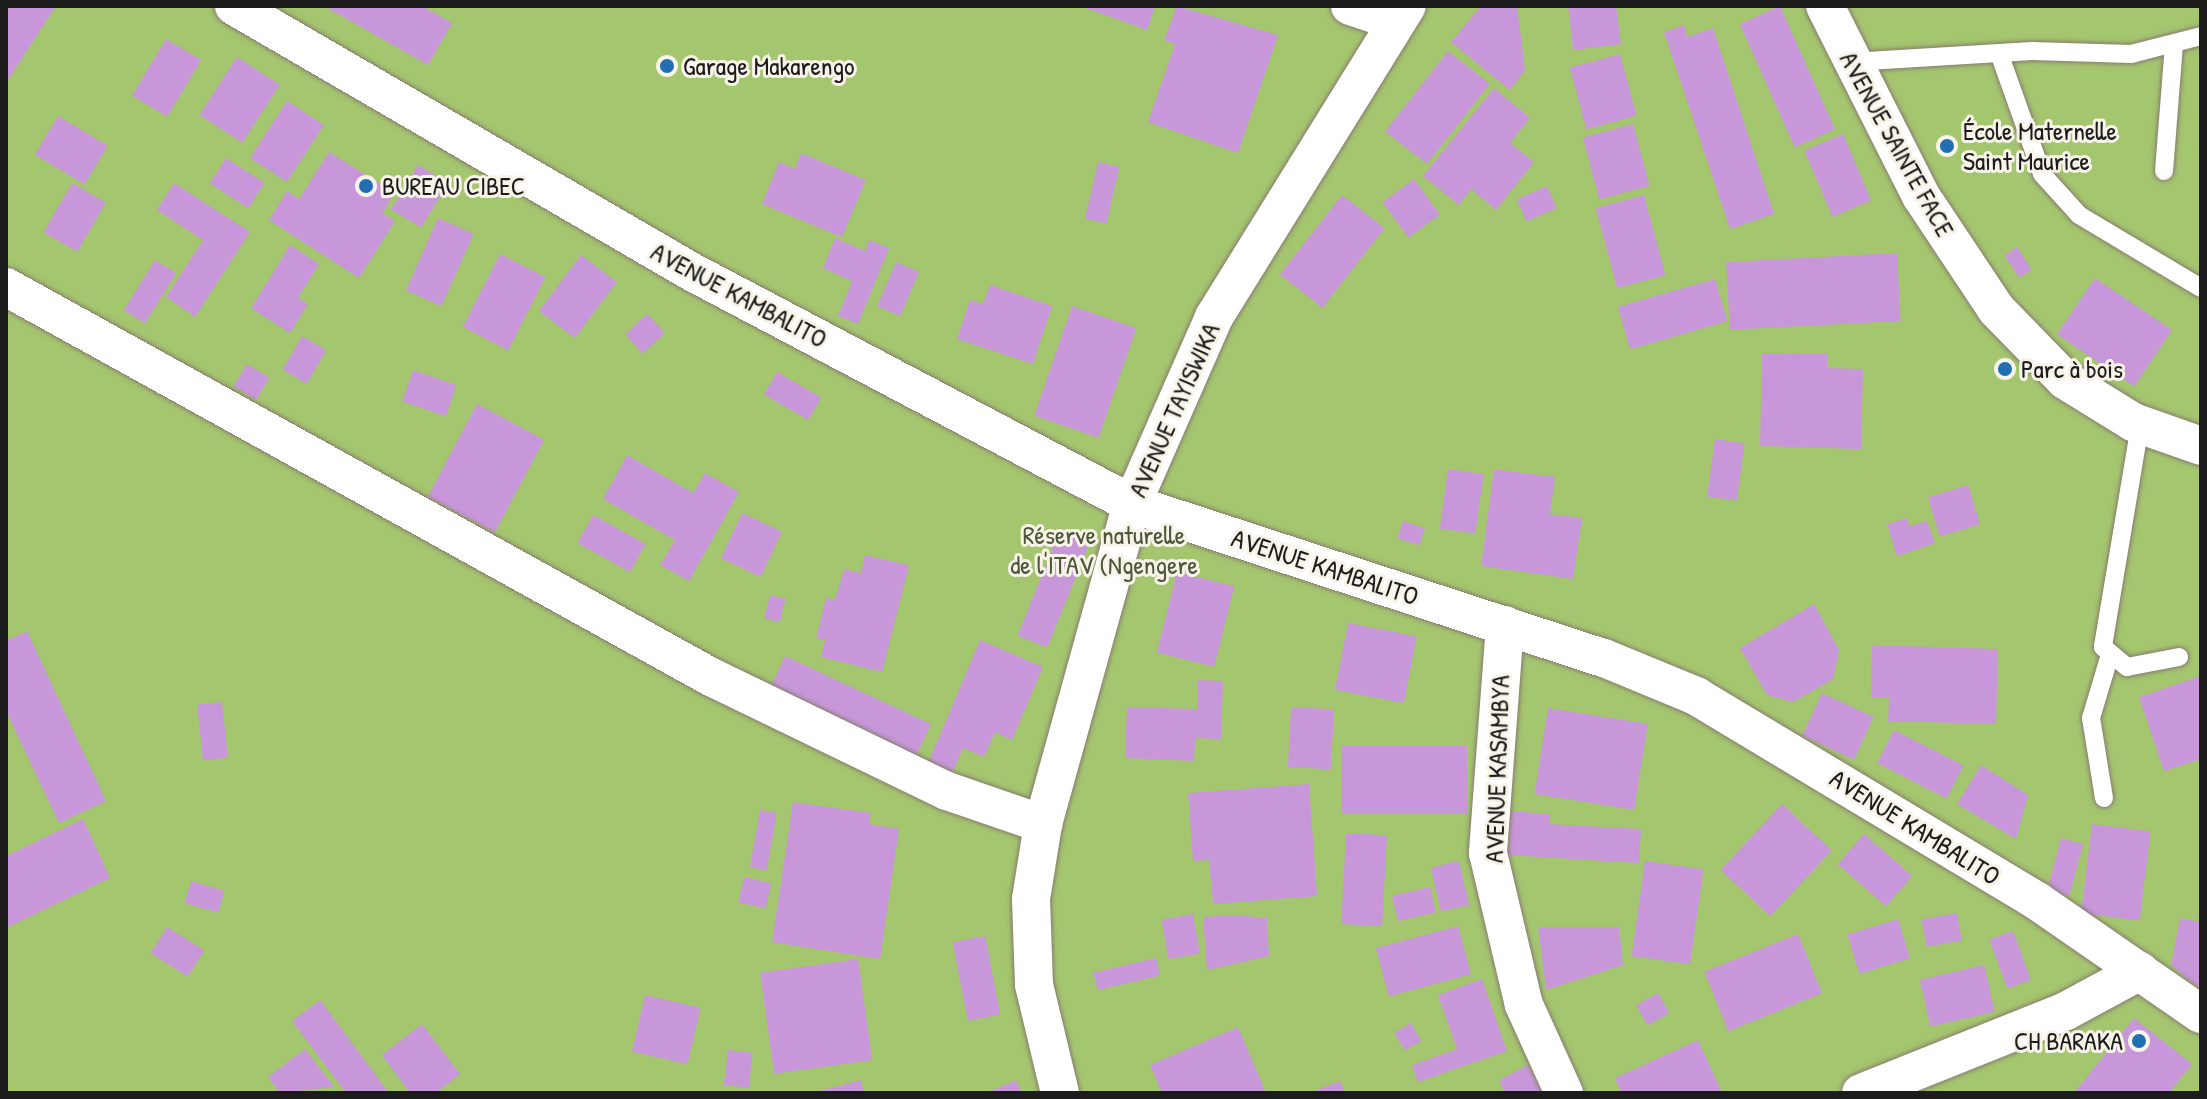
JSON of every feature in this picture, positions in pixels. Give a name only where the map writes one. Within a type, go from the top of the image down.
[{"type":"street","name":"AVENUE KAMBALITO","points":[[234,6],[692,272],[1132,504],[1505,625],[1696,696],[2140,971],[2201,1014]]},
{"type":"street","points":[[1350,6],[1401,14]]},
{"type":"street","name":"AVENUE SAINTE FACE","points":[[1825,6],[1921,196],[1996,309],[2065,380],[2140,425],[2201,446]]},
{"type":"street","name":"AVENUE TAYISWIKA","points":[[1060,1093],[1034,985],[1031,899],[1043,824],[1132,504],[1214,317],[1401,14]]},
{"type":"street","points":[[6,287],[711,677],[947,791],[1043,824]]},
{"type":"street","name":"AVENUE KASAMBYA","points":[[1505,625],[1488,853],[1524,1005],[1564,1093]]},
{"type":"street","points":[[1861,1093],[2066,1011],[2140,971]]},
{"type":"lane","points":[[1851,62],[1999,53],[2131,54],[2201,36]]},
{"type":"lane","points":[[2164,171],[2174,43]]},
{"type":"lane","points":[[1999,53],[2042,174],[2079,215],[2201,288]]},
{"type":"lane","points":[[2104,798],[2091,718],[2109,658],[2103,647],[2140,425]]},
{"type":"lane","points":[[2109,658],[2152,667],[2179,657]]},
{"type":"green space","name":"Réserve naturelle de l'ITAV (Ngengere","points":[[6,6],[2201,6],[2201,1093],[6,1093]]},
{"type":"building","points":[[6,6],[56,6],[8,80],[6,78]]},
{"type":"building","points":[[324,6],[422,6],[452,23],[428,65]]},
{"type":"building","points":[[1080,6],[1155,6],[1147,30]]},
{"type":"building","points":[[1177,6],[1278,35],[1238,153],[1148,122],[1175,44],[1164,40]]},
{"type":"building","points":[[1481,6],[1517,6],[1525,70],[1510,90],[1451,42]]},
{"type":"building","points":[[1568,6],[1616,6],[1621,44],[1573,50]]},
{"type":"building","points":[[1780,6],[1835,129],[1795,147],[1740,24]]},
{"type":"building","points":[[1684,25],[1687,37],[1713,28],[1774,214],[1730,229],[1664,32]]},
{"type":"building","points":[[166,39],[201,60],[167,117],[132,96]]},
{"type":"building","points":[[1448,51],[1490,84],[1427,164],[1385,131]]},
{"type":"building","points":[[1620,54],[1637,116],[1586,129],[1570,67]]},
{"type":"building","points":[[237,57],[280,85],[242,143],[199,115]]},
{"type":"building","points":[[1494,88],[1530,118],[1510,143],[1534,162],[1496,210],[1471,189],[1459,205],[1423,176]]},
{"type":"building","points":[[287,101],[324,125],[287,182],[250,158]]},
{"type":"building","points":[[58,116],[108,146],[85,184],[35,155]]},
{"type":"building","points":[[1633,124],[1650,186],[1599,199],[1583,137]]},
{"type":"building","points":[[1843,134],[1871,200],[1832,217],[1804,150]]},
{"type":"building","points":[[329,152],[395,193],[382,213],[395,221],[359,278],[269,220],[287,191],[299,199]]},
{"type":"building","points":[[801,153],[866,180],[842,237],[762,204],[779,162],[795,169]]},
{"type":"building","points":[[226,158],[265,183],[248,208],[210,183]]},
{"type":"building","points":[[1098,162],[1119,167],[1106,223],[1085,219]]},
{"type":"building","points":[[418,165],[448,183],[421,228],[391,210]]},
{"type":"building","points":[[1414,179],[1440,215],[1408,238],[1382,202]]},
{"type":"building","points":[[72,183],[106,202],[77,252],[44,232]]},
{"type":"building","points":[[174,183],[250,232],[195,317],[166,297],[203,240],[157,210]]},
{"type":"building","points":[[1547,186],[1557,208],[1527,221],[1517,199]]},
{"type":"building","points":[[1342,195],[1385,228],[1322,308],[1280,275]]},
{"type":"building","points":[[1644,195],[1665,275],[1617,288],[1596,208]]},
{"type":"building","points":[[438,218],[474,234],[441,306],[406,290]]},
{"type":"building","points":[[835,238],[865,251],[869,240],[889,248],[858,324],[838,316],[852,281],[823,268]]},
{"type":"building","points":[[290,245],[319,264],[298,298],[308,304],[290,333],[251,308]]},
{"type":"building","points":[[2017,247],[2032,270],[2019,278],[2004,255]]},
{"type":"building","points":[[1897,253],[1901,321],[1730,330],[1726,262]]},
{"type":"building","points":[[500,254],[545,277],[508,350],[463,327]]},
{"type":"building","points":[[581,255],[617,282],[575,338],[539,311]]},
{"type":"building","points":[[155,260],[176,273],[145,323],[124,310]]},
{"type":"building","points":[[896,262],[919,272],[900,316],[877,306]]},
{"type":"building","points":[[2095,278],[2172,330],[2134,386],[2057,334]]},
{"type":"building","points":[[1715,279],[1727,321],[1630,349],[1618,307]]},
{"type":"building","points":[[990,285],[1052,306],[1033,364],[957,339],[970,300],[983,304]]},
{"type":"building","points":[[1072,306],[1136,328],[1099,438],[1034,416]]},
{"type":"building","points":[[647,314],[665,333],[643,353],[625,334]]},
{"type":"building","points":[[302,336],[326,350],[307,384],[282,370]]},
{"type":"building","points":[[1762,353],[1828,354],[1827,368],[1863,369],[1861,449],[1760,446]]},
{"type":"building","points":[[247,364],[269,377],[256,400],[234,386]]},
{"type":"building","points":[[413,370],[456,385],[446,416],[402,401]]},
{"type":"building","points":[[777,372],[821,398],[808,420],[764,395]]},
{"type":"building","points":[[477,404],[544,440],[495,532],[428,497]]},
{"type":"building","points":[[1715,439],[1745,443],[1737,501],[1707,496]]},
{"type":"building","points":[[627,455],[693,493],[705,473],[739,492],[689,581],[660,565],[675,540],[603,499]]},
{"type":"building","points":[[1448,469],[1484,474],[1475,533],[1440,528]]},
{"type":"building","points":[[1494,469],[1555,477],[1550,514],[1582,518],[1573,579],[1481,566]]},
{"type":"building","points":[[1968,485],[1980,524],[1940,536],[1928,497]]},
{"type":"building","points":[[742,513],[782,532],[761,577],[721,558]]},
{"type":"building","points":[[593,515],[645,544],[630,572],[577,543]]},
{"type":"building","points":[[1907,518],[1909,526],[1927,521],[1935,543],[1897,556],[1887,524]]},
{"type":"building","points":[[1403,521],[1425,528],[1419,545],[1397,538]]},
{"type":"building","points":[[1061,528],[1091,540],[1047,648],[1018,636]]},
{"type":"building","points":[[865,555],[909,565],[882,672],[821,657],[825,640],[816,638],[826,598],[835,600],[844,569],[861,573]]},
{"type":"building","points":[[1177,572],[1234,586],[1214,667],[1157,653]]},
{"type":"building","points":[[770,595],[786,599],[780,622],[764,618]]},
{"type":"building","points":[[1814,604],[1839,650],[1833,679],[1793,702],[1767,695],[1740,648]]},
{"type":"building","points":[[1348,623],[1417,636],[1404,703],[1335,690]]},
{"type":"building","points":[[27,631],[106,801],[59,823],[6,711],[6,641]]},
{"type":"building","points":[[980,640],[1043,667],[1012,740],[995,732],[984,757],[963,748],[950,778],[926,768]]},
{"type":"building","points":[[1872,645],[1998,649],[1996,724],[1888,721],[1889,697],[1871,697]]},
{"type":"building","points":[[785,656],[931,724],[913,762],[767,694]]},
{"type":"building","points":[[2201,676],[2201,759],[2164,771],[2139,697]]},
{"type":"building","points":[[1198,680],[1223,681],[1221,739],[1195,738],[1194,761],[1125,758],[1127,707],[1197,709]]},
{"type":"building","points":[[1822,693],[1874,717],[1854,760],[1802,736]]},
{"type":"building","points":[[222,702],[228,758],[203,760],[197,705]]},
{"type":"building","points":[[1291,707],[1334,709],[1331,769],[1288,767]]},
{"type":"building","points":[[1548,708],[1648,724],[1634,810],[1534,794]]},
{"type":"building","points":[[1894,730],[1963,765],[1947,798],[1877,763]]},
{"type":"building","points":[[1341,746],[1467,746],[1467,814],[1341,814]]},
{"type":"building","points":[[1981,765],[2028,795],[2016,839],[1957,804]]},
{"type":"building","points":[[1309,784],[1317,896],[1213,904],[1209,860],[1193,861],[1188,793]]},
{"type":"building","points":[[793,802],[871,813],[869,824],[899,829],[880,959],[772,942]]},
{"type":"building","points":[[1782,804],[1832,850],[1770,916],[1721,870]]},
{"type":"building","points":[[760,810],[777,813],[767,870],[750,867]]},
{"type":"building","points":[[1511,811],[1549,814],[1549,824],[1641,829],[1639,863],[1508,855]]},
{"type":"building","points":[[83,819],[110,878],[6,928],[6,856]]},
{"type":"building","points":[[2092,824],[2151,831],[2140,921],[2081,913]]},
{"type":"building","points":[[1346,833],[1387,835],[1382,926],[1341,924]]},
{"type":"building","points":[[1864,834],[1912,876],[1886,906],[1838,864]]},
{"type":"building","points":[[2061,838],[2083,844],[2069,896],[2047,890]]},
{"type":"building","points":[[1459,861],[1469,905],[1441,911],[1431,868]]},
{"type":"building","points":[[1645,861],[1703,869],[1690,964],[1632,956]]},
{"type":"building","points":[[744,877],[771,883],[765,909],[738,902]]},
{"type":"building","points":[[191,881],[225,891],[218,913],[185,903]]},
{"type":"building","points":[[1430,887],[1436,912],[1398,921],[1392,896]]},
{"type":"building","points":[[1957,913],[1962,941],[1926,947],[1922,919]]},
{"type":"building","points":[[1193,914],[1200,953],[1168,959],[1161,920]]},
{"type":"building","points":[[1236,915],[1267,918],[1269,956],[1207,970],[1203,917]]},
{"type":"building","points":[[2180,918],[2201,922],[2201,990],[2171,965]]},
{"type":"building","points":[[1898,919],[1910,958],[1859,974],[1847,934]]},
{"type":"building","points":[[1458,926],[1471,974],[1389,996],[1376,948]]},
{"type":"building","points":[[167,927],[204,950],[188,977],[151,953]]},
{"type":"building","points":[[1538,927],[1619,927],[1623,965],[1546,990]]},
{"type":"building","points":[[2013,931],[2031,980],[2007,988],[1990,940]]},
{"type":"building","points":[[1798,934],[1822,993],[1728,1031],[1704,972]]},
{"type":"building","points":[[985,936],[1000,1015],[968,1021],[953,942]]},
{"type":"building","points":[[1156,958],[1160,976],[1098,990],[1094,972]]},
{"type":"building","points":[[858,959],[872,1060],[774,1074],[760,973]]},
{"type":"building","points":[[1984,965],[1995,1012],[1930,1027],[1920,980]]},
{"type":"building","points":[[1482,979],[1507,1051],[1418,1082],[1412,1065],[1457,1049],[1438,995]]},
{"type":"building","points":[[1658,993],[1669,1013],[1647,1025],[1636,1005]]},
{"type":"building","points":[[645,995],[701,1008],[687,1064],[632,1052]]},
{"type":"building","points":[[320,1000],[389,1093],[346,1093],[292,1021]]},
{"type":"building","name":"CH BARAKA","points":[[2134,1018],[2192,1064],[2169,1093],[2074,1093]]},
{"type":"building","points":[[1411,1023],[1421,1041],[1405,1051],[1394,1032]]},
{"type":"building","points":[[422,1024],[460,1074],[436,1093],[410,1093],[382,1055]]},
{"type":"building","points":[[1238,1027],[1266,1093],[1162,1093],[1150,1065]]},
{"type":"building","points":[[1698,1040],[1722,1093],[1621,1093],[1615,1078]]},
{"type":"building","points":[[305,1049],[334,1087],[280,1093],[268,1077]]},
{"type":"building","points":[[728,1050],[753,1053],[749,1088],[724,1085]]},
{"type":"building","points":[[1528,1065],[1542,1093],[1505,1093],[1499,1080]]},
{"type":"building","points":[[861,1080],[864,1093],[815,1093],[815,1092]]},
{"type":"building","points":[[1016,1080],[1022,1093],[986,1093]]},
{"type":"building","points":[[1340,1081],[1345,1093],[1309,1093]]},
{"type":"place","name":"Garage Makarengo","points":[[667,66]]},
{"type":"place","name":"École Maternelle Saint Maurice","points":[[1947,146]]},
{"type":"place","name":"BUREAU CIBEC","points":[[366,186]]},
{"type":"place","name":"Parc à bois","points":[[2005,369]]},
{"type":"place","name":"CH BARAKA","points":[[2139,1041]]}]
